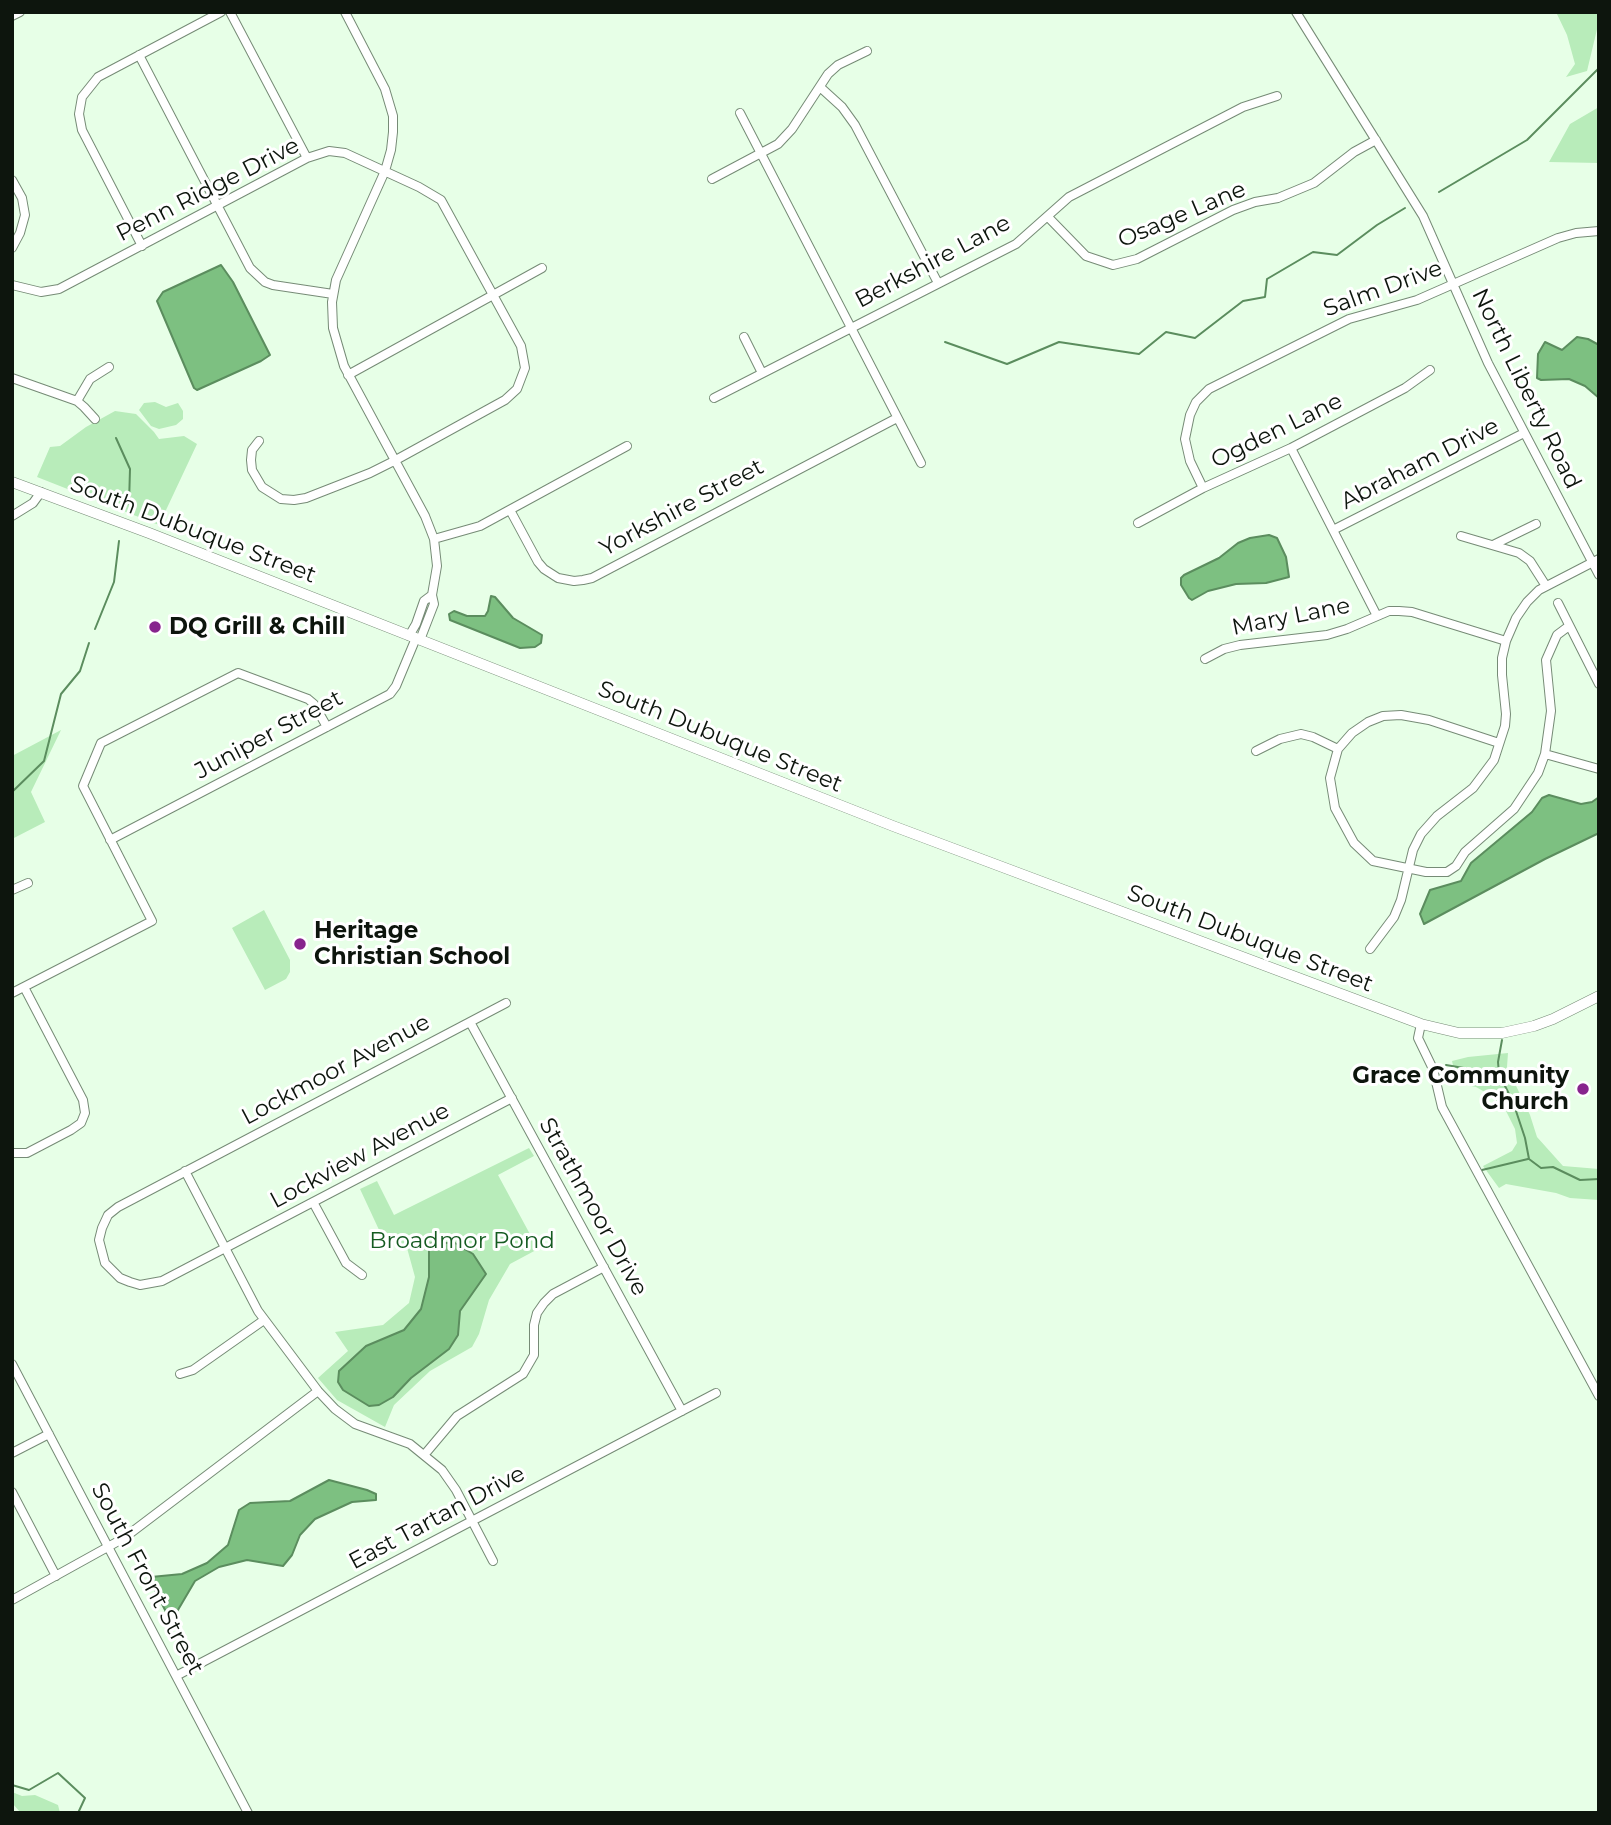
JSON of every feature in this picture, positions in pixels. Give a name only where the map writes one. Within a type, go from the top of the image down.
[{"type":"main road","name":"South Dubuque Street","points":[[12,482],[882,822],[1421,1024],[1459,1032],[1502,1033],[1534,1026],[1599,996]]},
{"type":"street","points":[[12,16],[20,12]]},
{"type":"street","points":[[142,246],[82,130],[79,114],[82,97],[91,83],[221,12]]},
{"type":"street","points":[[230,12],[307,158]]},
{"type":"street","points":[[345,12],[379,75],[390,103],[393,132],[385,171],[342,265],[333,294],[332,315],[336,341],[348,375],[425,516],[434,539],[480,526],[627,446]]},
{"type":"street","name":"North Liberty Road","points":[[1296,12],[1417,205],[1488,363],[1595,561],[1599,575]]},
{"type":"street","points":[[712,179],[761,154],[785,138],[828,74],[838,65],[867,51]]},
{"type":"street","points":[[139,55],[250,268],[257,276],[273,285],[333,294]]},
{"type":"street","points":[[820,87],[842,107],[855,125],[937,283]]},
{"type":"street","name":"Berkshire Lane","points":[[714,398],[1016,244],[1069,197],[1243,107],[1277,96]]},
{"type":"street","points":[[740,113],[921,463]]},
{"type":"street","name":"Osage Lane","points":[[1048,217],[1086,256],[1113,265],[1137,259],[1233,210],[1278,198],[1314,183],[1354,152],[1376,140]]},
{"type":"street","name":"Penn Ridge Drive","points":[[12,285],[34,292],[53,291],[307,158],[329,151],[345,153],[427,191],[446,206],[521,346],[525,368],[517,389],[505,400],[394,461],[306,498],[281,499],[262,487],[252,470],[252,450],[259,441]]},
{"type":"street","points":[[12,180],[22,198],[25,215],[12,248]]},
{"type":"street","name":"Salm Drive","points":[[1203,488],[1190,461],[1185,439],[1196,402],[1209,389],[1349,319],[1417,300],[1558,238],[1599,231]]},
{"type":"street","points":[[348,375],[542,268]]},
{"type":"street","points":[[744,337],[762,373]]},
{"type":"street","points":[[76,401],[90,379],[109,367]]},
{"type":"street","name":"Ogden Lane","points":[[1138,523],[1203,488],[1291,448],[1405,388],[1430,370]]},
{"type":"street","points":[[12,377],[76,401],[95,419]]},
{"type":"street","name":"Yorkshire Street","points":[[510,510],[544,569],[558,578],[583,580],[897,418]]},
{"type":"street","name":"Abraham Drive","points":[[1333,530],[1524,433]]},
{"type":"street","points":[[1291,448],[1377,616]]},
{"type":"street","points":[[12,516],[33,503],[41,492]]},
{"type":"street","points":[[1493,545],[1536,524]]},
{"type":"street","points":[[1461,536],[1519,553],[1530,561],[1546,586]]},
{"type":"street","name":"Juniper Street","points":[[110,840],[394,691],[415,638],[416,624],[424,601],[432,595],[437,566],[434,539]]},
{"type":"street","points":[[1370,949],[1394,917],[1401,900],[1407,866],[1422,834],[1437,816],[1473,788],[1494,760],[1506,714],[1502,675],[1506,641],[1527,601],[1546,586],[1595,561]]},
{"type":"street","points":[[1558,603],[1599,684]]},
{"type":"street","name":"Mary Lane","points":[[1206,659],[1224,649],[1240,645],[1326,635],[1389,611],[1412,612],[1506,641]]},
{"type":"street","points":[[1499,743],[1429,720],[1401,715],[1383,716],[1352,733],[1338,749],[1330,778],[1335,808],[1354,843],[1373,861],[1439,873],[1447,872],[1456,866],[1465,852],[1514,809],[1538,773],[1545,754],[1551,712],[1546,660],[1557,635],[1569,626]]},
{"type":"street","points":[[12,993],[152,920],[83,784],[99,745],[238,673],[309,698],[327,727]]},
{"type":"street","points":[[1256,751],[1301,734],[1314,737],[1338,749]]},
{"type":"street","points":[[1545,754],[1599,769]]},
{"type":"street","points":[[12,890],[28,883]]},
{"type":"street","points":[[12,1153],[27,1153],[71,1130],[81,1123],[85,1113],[83,1100],[24,987]]},
{"type":"street","name":"Lockmoor Avenue","points":[[225,1248],[152,1284],[140,1285],[130,1283],[112,1272],[104,1263],[99,1240],[108,1215],[118,1206],[506,1003]]},
{"type":"street","name":"Strathmoor Drive","points":[[470,1022],[682,1410]]},
{"type":"street","points":[[1421,1024],[1418,1038],[1433,1069],[1442,1107],[1599,1396]]},
{"type":"street","name":"Lockview Avenue","points":[[225,1248],[512,1098]]},
{"type":"street","points":[[185,1171],[264,1320],[318,1391],[335,1409],[355,1424],[399,1439],[425,1454],[450,1479],[493,1560]]},
{"type":"street","points":[[313,1202],[346,1263],[362,1275]]},
{"type":"street","points":[[425,1454],[457,1416],[523,1374],[534,1355],[534,1325],[537,1313],[544,1303],[554,1294],[604,1267]]},
{"type":"street","points":[[180,1374],[193,1370],[264,1320]]},
{"type":"street","name":"South Front Street","points":[[12,1364],[248,1813]]},
{"type":"street","points":[[12,1600],[130,1534],[318,1391]]},
{"type":"street","name":"East Tartan Drive","points":[[176,1676],[716,1393]]},
{"type":"street","points":[[12,1453],[49,1434]]},
{"type":"street","points":[[12,1492],[56,1576]]},
{"type":"green space","points":[[1556,12],[1599,12],[1587,71],[1566,77],[1575,64],[1567,35]]},
{"type":"green space","points":[[1599,107],[1599,163],[1549,162],[1570,124]]},
{"type":"green space","points":[[155,402],[166,407],[178,403],[183,411],[183,419],[176,425],[159,429],[151,426],[139,410],[144,403]]},
{"type":"green space","points":[[115,411],[136,414],[159,439],[184,436],[197,444],[159,525],[37,477],[50,447],[60,446]]},
{"type":"green space","points":[[61,730],[31,792],[45,822],[12,839],[12,756]]},
{"type":"green space","points":[[264,910],[290,960],[290,972],[286,979],[265,990],[232,928]]},
{"type":"green space","points":[[1508,1053],[1507,1067],[1530,1115],[1537,1137],[1563,1166],[1599,1169],[1599,1200],[1570,1198],[1506,1184],[1499,1188],[1483,1166],[1512,1151],[1517,1143],[1515,1129],[1506,1111],[1490,1095],[1476,1087],[1457,1083],[1452,1061]]},
{"type":"green space","name":"Broadmor Pond","points":[[529,1148],[534,1156],[498,1175],[538,1249],[510,1264],[489,1300],[479,1334],[472,1347],[430,1371],[394,1405],[385,1427],[337,1400],[318,1378],[348,1351],[335,1332],[383,1325],[409,1303],[415,1277],[407,1248],[380,1232],[360,1189],[377,1181],[394,1215]]},
{"type":"green space","points":[[12,1792],[22,1796],[35,1795],[58,1805],[60,1813],[21,1813],[12,1803]]},
{"type":"shaded area","points":[[221,265],[233,282],[270,355],[197,390],[157,301],[163,292]]},
{"type":"shaded area","points":[[1577,337],[1599,345],[1599,398],[1585,386],[1569,379],[1537,378],[1538,354],[1545,342],[1562,350]]},
{"type":"shaded area","points":[[1269,535],[1277,538],[1286,557],[1289,577],[1266,583],[1236,584],[1208,591],[1192,600],[1189,598],[1181,585],[1184,575],[1219,558],[1238,543]]},
{"type":"shaded area","points":[[491,596],[495,597],[513,618],[542,635],[541,643],[535,647],[520,648],[450,620],[449,614],[454,611],[467,616],[485,616]]},
{"type":"shaded area","points":[[1549,795],[1581,804],[1592,802],[1599,797],[1599,833],[1424,924],[1420,914],[1430,890],[1461,881],[1471,863],[1532,812],[1542,798]]},
{"type":"shaded area","points":[[455,1243],[473,1254],[486,1274],[460,1311],[458,1335],[449,1349],[411,1378],[393,1397],[379,1405],[369,1406],[343,1390],[338,1382],[339,1371],[366,1346],[404,1330],[421,1309],[429,1277],[429,1244]]},
{"type":"shaded area","points":[[329,1480],[367,1490],[376,1494],[376,1500],[352,1502],[315,1519],[300,1535],[292,1555],[283,1566],[247,1560],[219,1567],[195,1581],[175,1615],[172,1618],[168,1616],[150,1580],[151,1577],[182,1574],[207,1563],[228,1545],[239,1510],[250,1503],[290,1501]]},
{"type":"waterway","points":[[1439,192],[1527,140],[1599,68]]},
{"type":"waterway","points":[[945,342],[1007,364],[1059,342],[1139,354],[1166,332],[1195,338],[1243,301],[1265,297],[1267,279],[1313,252],[1337,255],[1405,208]]},
{"type":"waterway","points":[[116,438],[130,469],[129,504]]},
{"type":"waterway","points":[[95,629],[114,582],[119,541]]},
{"type":"waterway","points":[[12,792],[44,761],[61,694],[80,671],[89,643]]},
{"type":"waterway","points":[[1502,1040],[1499,1074],[1513,1102],[1529,1159],[1541,1168],[1553,1167],[1580,1180],[1599,1179]]},
{"type":"waterway","points":[[1446,1065],[1499,1074]]},
{"type":"waterway","points":[[1482,1170],[1528,1159]]},
{"type":"waterway","points":[[12,1785],[29,1790],[58,1773],[85,1798],[78,1813]]},
{"type":"place","name":"DQ Grill & Chill","points":[[155,627]]},
{"type":"place","name":"Heritage Christian School","points":[[300,944]]},
{"type":"place","name":"Grace Community Church","points":[[1583,1089]]}]
